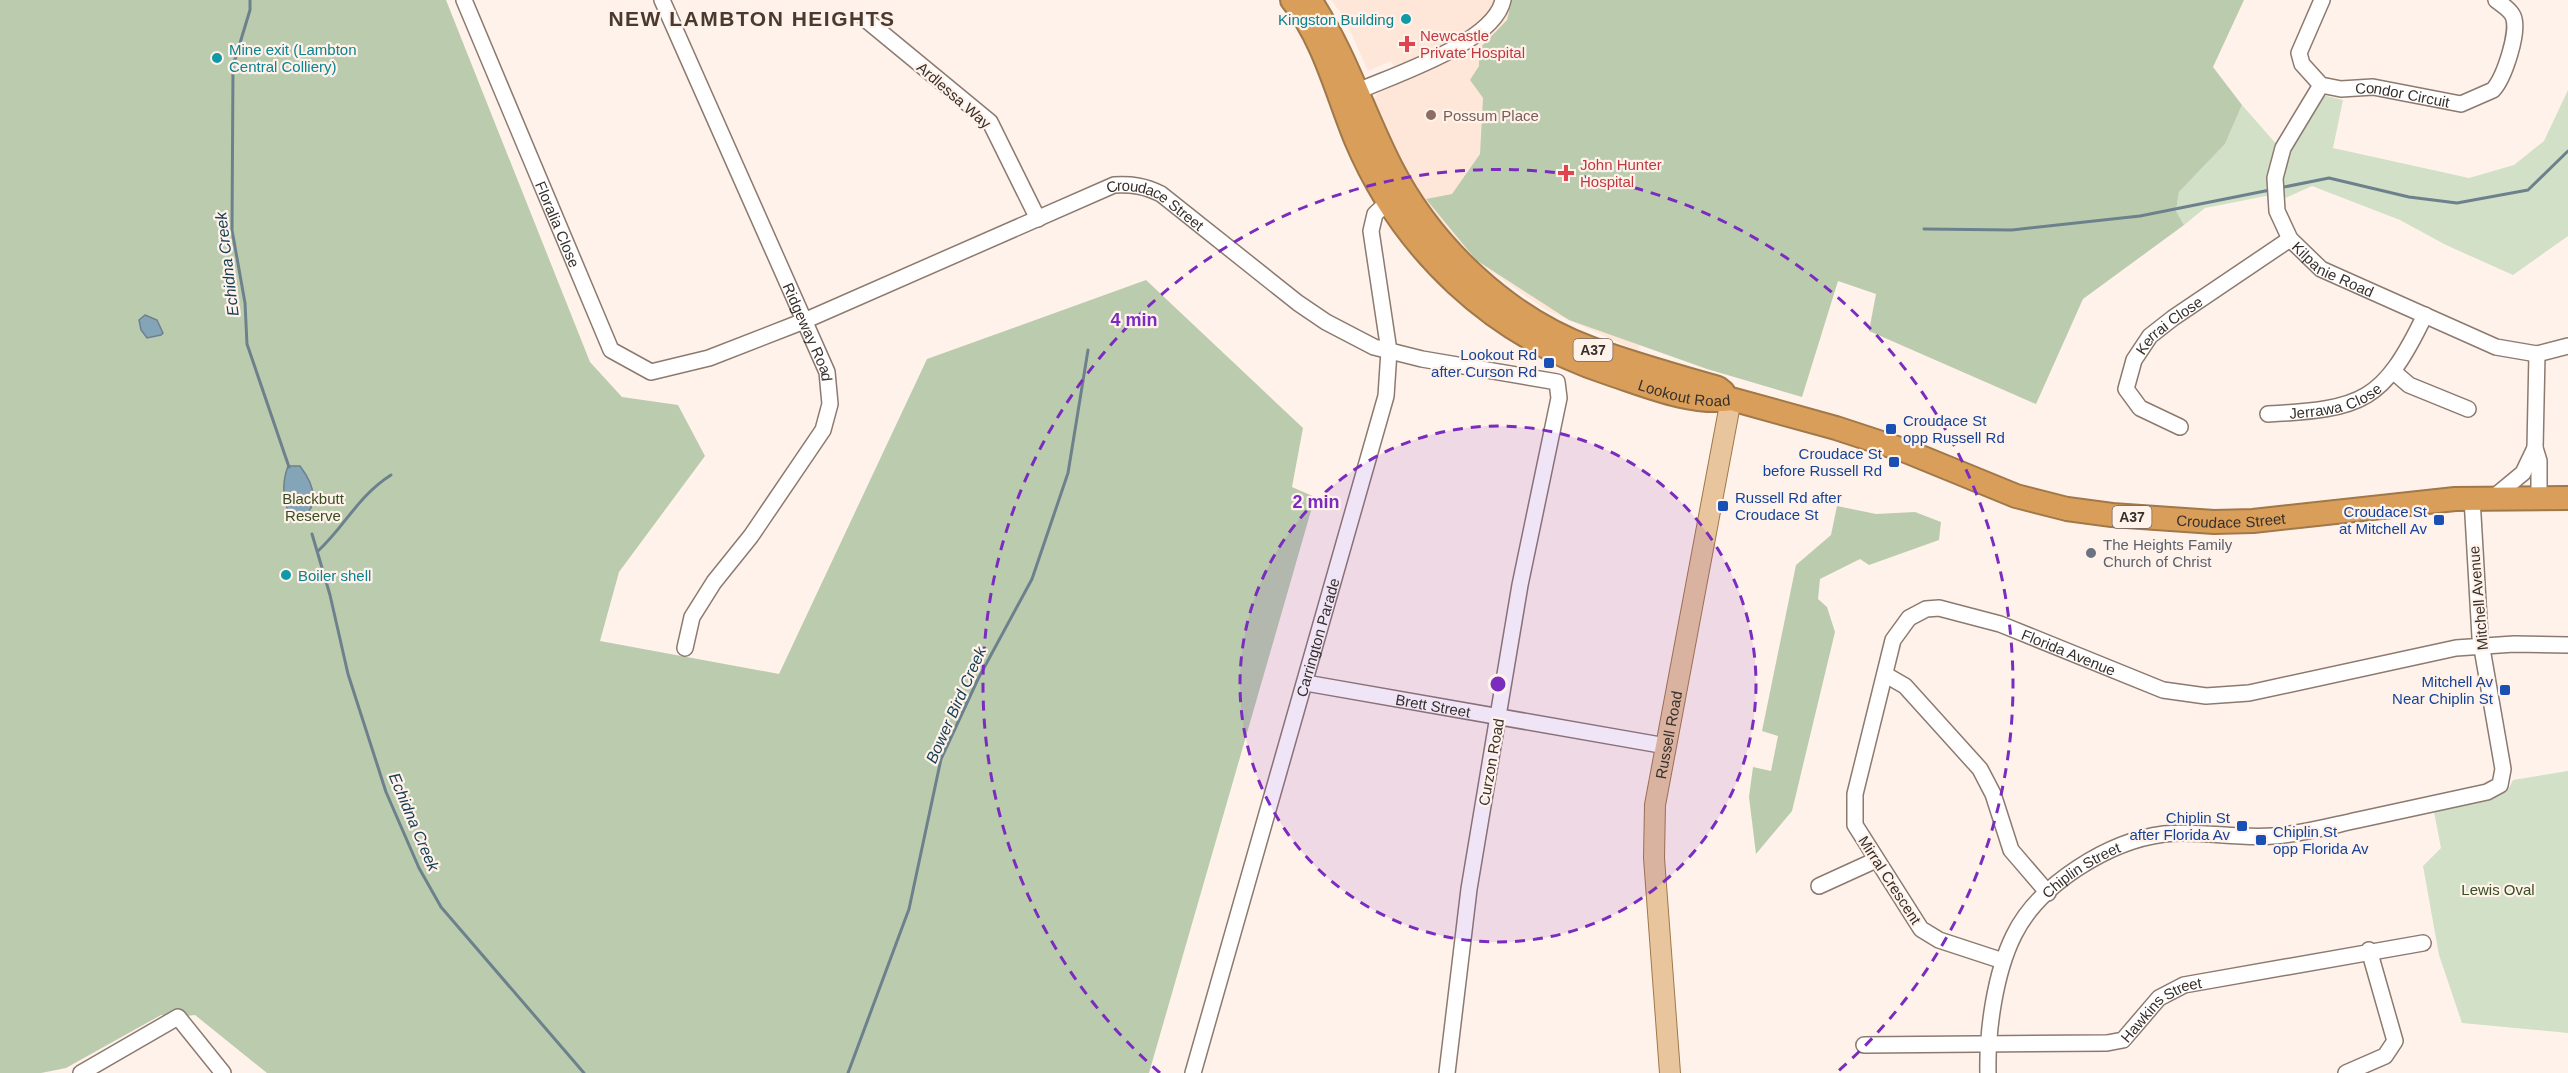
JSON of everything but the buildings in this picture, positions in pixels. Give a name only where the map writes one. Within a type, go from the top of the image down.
[{"type":"highway","name":"Lookout Road","points":[[1292,0],[1414,206],[1440,241],[1494,292],[1545,327],[1590,349],[1718,388],[1731,399]]},
{"type":"highway","name":"Lookout Road","points":[[1310,0],[1333,35],[1358,143],[1388,202],[1431,259],[1493,316],[1527,338],[1588,366],[1713,402],[1731,399]]},
{"type":"highway","name":"Croudace Street","points":[[1731,399],[1886,445],[2016,496],[2067,509],[2112,516],[2214,522],[2253,521],[2472,498],[2568,498]]},
{"type":"main road","points":[[1699,398],[1715,417],[1723,440]]},
{"type":"main road","name":"Russell Road","points":[[1670,1073],[1653,837],[1655,805],[1731,399]]},
{"type":"street","name":"Floralia Close","points":[[464,0],[611,350],[651,372],[709,358]]},
{"type":"street","name":"Ridgeway Road","points":[[662,0],[827,372],[830,404],[823,430],[751,536],[714,582],[692,617],[685,648]]},
{"type":"street","points":[[1348,95],[1470,41],[1496,20],[1503,0]]},
{"type":"street","points":[[2321,85],[2302,64],[2299,53],[2322,0]]},
{"type":"street","name":"Condor Circuit","points":[[2321,85],[2341,89],[2373,87],[2455,103],[2468,102],[2497,86],[2510,53],[2516,28],[2514,5],[2496,0]]},
{"type":"street","name":"Ardlessa Way","points":[[865,19],[990,122],[1038,219]]},
{"type":"street","name":"Kilpanie Road","points":[[2321,85],[2283,148],[2275,178],[2277,211],[2290,239],[2321,269],[2496,347],[2537,354]]},
{"type":"street","name":"Croudace Street","points":[[709,358],[804,321],[1114,185],[1147,187],[1161,194],[1316,315],[1358,340],[1389,351],[1557,382]]},
{"type":"street","name":"Carrington Parade","points":[[1193,1073],[1386,396],[1389,351],[1371,231],[1375,214],[1388,202]]},
{"type":"street","name":"Kerrai Close","points":[[2180,427],[2140,408],[2126,389],[2134,360],[2140,348],[2173,318],[2290,239]]},
{"type":"street","name":"Jerrawa Close","points":[[2268,414],[2337,408],[2368,394],[2394,372],[2404,358],[2426,315]]},
{"type":"street","points":[[2539,498],[2539,461],[2535,448],[2537,354],[2568,346]]},
{"type":"street","name":"Jerrawa Close","points":[[2394,372],[2409,385],[2468,409]]},
{"type":"street","name":"Curzon Road","points":[[1447,1073],[1468,889],[1520,585],[1559,398],[1557,382]]},
{"type":"street","points":[[2494,497],[2523,473],[2535,448]]},
{"type":"street","name":"Mitchell Avenue","points":[[2472,498],[2481,645],[2503,769]]},
{"type":"street","name":"Florida Avenue","points":[[1886,675],[1893,640],[1902,625],[1917,613],[1939,608],[1992,621],[2148,684],[2184,695],[2249,693],[2481,645],[2568,645]]},
{"type":"street","points":[[1886,675],[1905,686],[1980,770],[1993,794],[2011,850],[2048,893]]},
{"type":"street","name":"Mirral Crescent","points":[[1886,675],[1853,804],[1855,825],[1914,921],[1928,934],[2003,962]]},
{"type":"street","name":"Brett Street","points":[[1306,683],[1666,746]]},
{"type":"street","name":"Chiplin Street","points":[[1988,1073],[1989,1044],[2003,962],[2015,933],[2048,893],[2083,864],[2116,847],[2138,840],[2179,833],[2273,836],[2314,830],[2493,790],[2502,781],[2503,769]]},
{"type":"street","points":[[1819,886],[1876,860]]},
{"type":"street","name":"Hawkins Street","points":[[1864,1045],[2118,1041],[2133,1031],[2159,998],[2184,985],[2369,950],[2423,943]]},
{"type":"street","points":[[2346,1073],[2385,1056],[2395,1041],[2369,950]]},
{"type":"street","points":[[81,1073],[178,1017],[223,1073]]},
{"type":"shaded area","name":"John Hunter Hospital","points":[[1331,0],[1744,0],[1680,194],[1638,351],[1546,310],[1483,266],[1453,237],[1424,201],[1396,152],[1373,102],[1378,91],[1400,81],[1391,61],[1368,71],[1344,17]]},
{"type":"green space","name":"Blackbutt Reserve","points":[[0,0],[446,0],[590,362],[622,397],[678,405],[705,456],[619,572],[600,641],[779,674],[927,359],[1146,280],[1303,428],[1292,487],[1315,497],[1149,1073],[267,1073],[195,1015],[178,1017],[161,1015],[66,1068],[41,1073],[0,1073]]},
{"type":"green space","points":[[1512,0],[2244,0],[2213,67],[2242,105],[2225,144],[2179,192],[2176,211],[2184,225],[2083,299],[2036,404],[1869,331],[1876,294],[1838,281],[1802,397],[1707,369],[1569,320],[1476,260],[1426,199],[1452,194],[1480,154],[1483,98],[1470,80],[1479,66],[1479,49],[1507,20]]},
{"type":"green space","points":[[2568,90],[2568,236],[2513,275],[2446,245],[2400,220],[2312,186],[2281,200],[2280,169],[2319,94],[2343,100],[2333,148],[2469,178],[2514,165],[2544,141]]},
{"type":"green space","points":[[2242,105],[2278,146],[2271,195],[2205,208],[2184,225],[2176,211],[2179,192],[2225,144]]},
{"type":"green space","points":[[1837,506],[1876,514],[1915,512],[1941,522],[1939,540],[1869,565],[1860,559],[1820,579],[1818,599],[1827,607],[1835,632],[1792,811],[1756,854],[1749,797],[1753,767],[1771,771],[1778,736],[1762,731],[1796,565],[1831,535]]},
{"type":"green space","name":"Lewis Oval","points":[[2568,771],[2568,1033],[2462,1023],[2439,955],[2423,866],[2441,848],[2434,812],[2499,796],[2508,790],[2513,780]]},
{"type":"water","points":[[145,315],[157,320],[163,333],[161,335],[147,338],[141,330],[139,320]]},
{"type":"water","points":[[288,466],[300,466],[310,482],[313,498],[309,512],[293,522],[284,494],[284,480]]},
{"type":"waterway","name":"Echidna Creek","points":[[250,0],[250,10],[233,66],[232,230],[245,303],[247,344],[289,467]]},
{"type":"waterway","points":[[2279,188],[2329,178],[2409,197],[2457,203],[2528,190],[2568,151]]},
{"type":"waterway","points":[[1924,229],[2012,230],[2140,216],[2270,190]]},
{"type":"waterway","name":"Bower Bird Creek","points":[[848,1073],[909,909],[941,759],[978,679],[1032,579],[1068,473],[1088,350]]},
{"type":"waterway","points":[[318,551],[369,492],[391,475]]},
{"type":"waterway","name":"Echidna Creek","points":[[312,534],[330,595],[348,674],[386,792],[419,868],[441,907],[584,1073]]},
{"type":"place","name":"Kingston Building","points":[[1406,19]]},
{"type":"place","name":"Newcastle Private Hospital","points":[[1407,44]]},
{"type":"place","name":"Mine exit (Lambton Central Colliery)","points":[[217,58]]},
{"type":"place","name":"Possum Place","points":[[1431,115]]},
{"type":"place","name":"John Hunter Hospital","points":[[1566,173]]},
{"type":"place","name":"Lookout Rd after Curson Rd","points":[[1549,363]]},
{"type":"place","name":"Croudace St opp Russell Rd","points":[[1891,429]]},
{"type":"place","name":"Croudace St before Russell Rd","points":[[1894,462]]},
{"type":"place","name":"Russell Rd after Croudace St","points":[[1723,506]]},
{"type":"place","name":"Croudace St at Mitchell Av","points":[[2439,520]]},
{"type":"place","name":"The Heights Family Church of Christ","points":[[2091,553]]},
{"type":"place","name":"Boiler shell","points":[[286,575]]},
{"type":"place","name":"Mitchell Av Near Chiplin St","points":[[2505,690]]},
{"type":"place","name":"Chiplin St after Florida Av","points":[[2242,826]]},
{"type":"place","name":"Chiplin St opp Florida Av","points":[[2261,840]]},
{"type":"district","name":"NEW LAMBTON HEIGHTS","points":[[752,18]]}]
